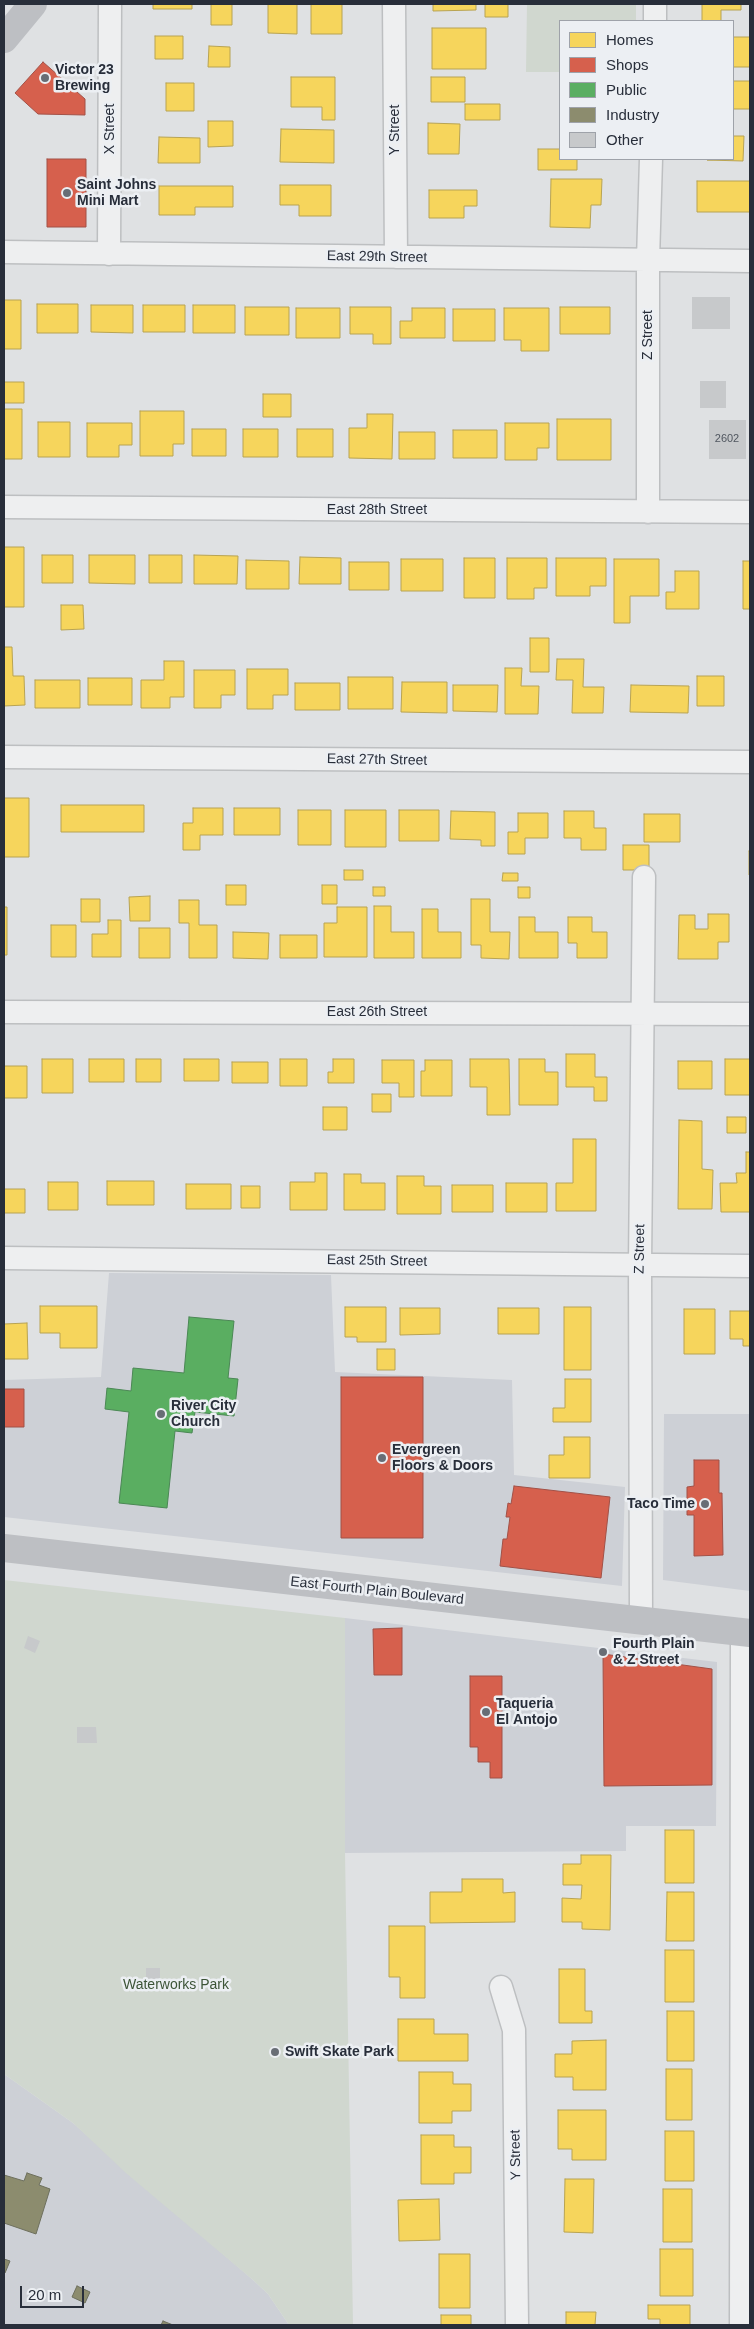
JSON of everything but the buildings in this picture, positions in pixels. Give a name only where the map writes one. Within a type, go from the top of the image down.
[{"type":"main road","points":[[4,38],[33,4]]},
{"type":"main road","name":"East Fourth Plain Boulevard","points":[[4,1548],[746,1633]]},
{"type":"street","name":"X Street","points":[[109,254],[110,4]]},
{"type":"street","name":"Y Street","points":[[394,4],[396,257]]},
{"type":"street","points":[[655,4],[655,20]]},
{"type":"street","name":"Z Street","points":[[648,512],[648,260],[651,160]]},
{"type":"street","name":"East 29th Street","points":[[4,252],[750,261]]},
{"type":"street","name":"East 28th Street","points":[[4,507],[750,512]]},
{"type":"street","name":"East 27th Street","points":[[4,757],[750,762]]},
{"type":"street","name":"Z Street","points":[[641,1620],[640,1264],[644,877]]},
{"type":"street","name":"East 26th Street","points":[[4,1012],[750,1014]]},
{"type":"street","name":"East 25th Street","points":[[4,1258],[750,1266]]},
{"type":"street","points":[[741,2325],[745,2132],[746,1633]]},
{"type":"street","name":"Y Street","points":[[501,1987],[514,2030],[517,2325]]},
{"type":"shaded area","points":[[109,1273],[331,1275],[335,1372],[512,1380],[514,1475],[625,1487],[622,1586],[4,1517],[4,1380],[101,1377]]},
{"type":"shaded area","points":[[664,1414],[750,1414],[750,1591],[663,1580]]},
{"type":"shaded area","points":[[345,1618],[717,1662],[716,1826],[626,1826],[626,1851],[345,1853]]},
{"type":"shaded area","points":[[4,2074],[73,2123],[253,2280],[268,2294],[289,2325],[4,2325]]},
{"type":"green space","points":[[527,4],[636,4],[636,20],[559,20],[559,72],[526,72]]},
{"type":"green space","name":"Waterworks Park","points":[[4,1580],[345,1618],[345,1853],[353,2325],[289,2325],[268,2294],[253,2280],[127,2174],[73,2123],[4,2074]]},
{"type":"place","name":"Victor 23 Brewing","points":[[45,78]]},
{"type":"place","name":"Saint Johns Mini Mart","points":[[67,193]]},
{"type":"place","name":"River City Church","points":[[161,1414]]},
{"type":"place","name":"Evergreen Floors & Doors","points":[[382,1458]]},
{"type":"place","name":"Taco Time","points":[[705,1504]]},
{"type":"place","name":"Fourth Plain & Z Street","points":[[603,1652]]},
{"type":"place","name":"Taqueria El Antojo","points":[[486,1712]]},
{"type":"place","name":"Swift Skate Park","points":[[275,2052]]}]
